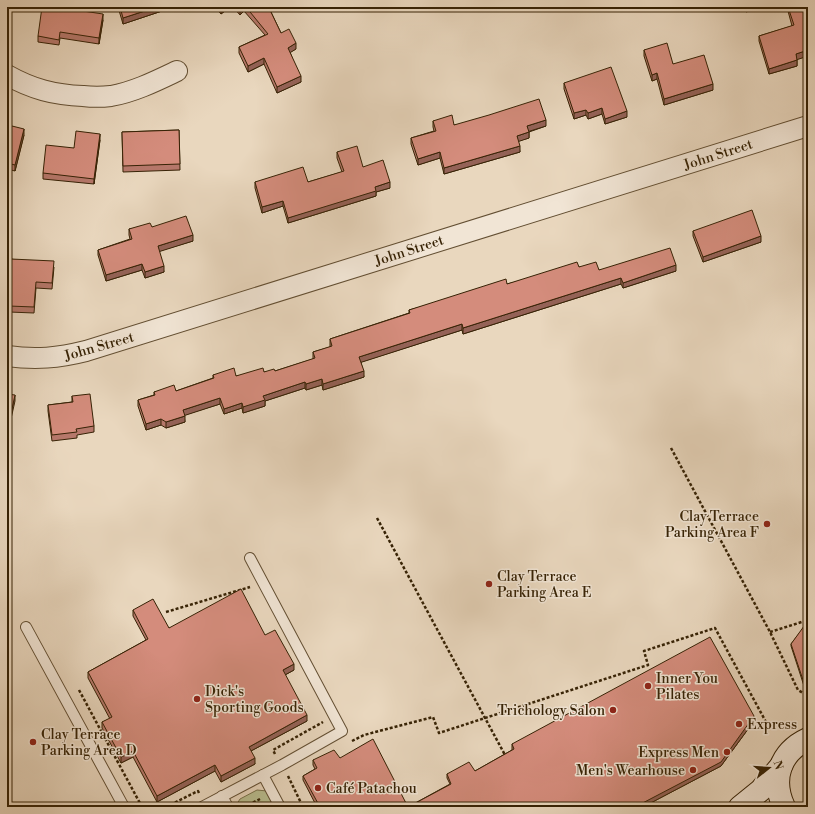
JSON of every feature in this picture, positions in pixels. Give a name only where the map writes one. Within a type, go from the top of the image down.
[{"type":"street","points":[[7,75],[29,86],[54,94],[96,97],[111,96],[134,89],[177,71]]},
{"type":"street","name":"John Street","points":[[7,356],[48,358],[86,351],[808,126]]},
{"type":"street","points":[[784,807],[778,788],[778,777],[781,766],[785,757],[792,749],[800,742],[808,739]]},
{"type":"street","points":[[740,807],[761,790],[781,766]]},
{"type":"lane","points":[[202,807],[282,765],[342,731],[250,558]]},
{"type":"lane","points":[[26,627],[124,807]]},
{"type":"lane","points":[[263,774],[280,807]]},
{"type":"lane","points":[[222,796],[228,807]]},
{"type":"path","points":[[671,448],[770,632],[798,690],[808,696]]},
{"type":"path","points":[[378,518],[507,759]]},
{"type":"path","points":[[166,612],[251,587]]},
{"type":"path","points":[[770,632],[808,620]]},
{"type":"path","points":[[350,742],[364,735],[434,717],[440,733],[648,665],[644,651],[715,628],[766,722]]},
{"type":"path","points":[[79,690],[142,807]]},
{"type":"path","points":[[303,807],[288,776],[272,750],[324,722]]},
{"type":"path","points":[[244,807],[272,792],[288,776],[295,773]]},
{"type":"green space","points":[[257,790],[267,791],[276,807],[235,807],[240,799]]},
{"type":"building","points":[[42,7],[56,7],[103,14],[99,38],[60,32],[59,40],[38,36]]},
{"type":"building","points":[[120,7],[157,7],[123,18]]},
{"type":"building","points":[[246,7],[270,7],[269,8],[281,33],[289,29],[296,43],[288,48],[301,76],[277,87],[264,58],[248,66],[239,47],[268,34]]},
{"type":"building","points":[[788,7],[808,7],[808,50],[796,54],[797,60],[769,69],[759,36],[794,25]]},
{"type":"building","points":[[667,43],[673,64],[704,55],[713,84],[664,99],[657,73],[652,75],[644,50]]},
{"type":"building","points":[[611,67],[627,111],[605,119],[602,108],[588,113],[586,110],[574,113],[564,83]]},
{"type":"building","points":[[539,99],[546,120],[527,126],[529,132],[517,136],[520,146],[444,168],[440,152],[418,159],[411,138],[436,131],[433,121],[452,115],[454,125]]},
{"type":"building","points":[[7,117],[10,118],[8,125],[24,129],[15,165],[7,163]]},
{"type":"building","points":[[179,130],[180,164],[123,166],[122,132]]},
{"type":"building","points":[[76,131],[100,134],[94,179],[43,173],[46,145],[74,148]]},
{"type":"building","points":[[357,146],[363,167],[383,160],[390,182],[375,187],[376,191],[288,218],[283,201],[262,207],[255,182],[303,167],[308,182],[344,171],[337,152]]},
{"type":"building","points":[[752,210],[761,236],[703,257],[693,231]]},
{"type":"building","points":[[186,216],[193,235],[158,246],[164,266],[145,272],[142,264],[106,275],[98,250],[132,239],[129,229],[150,223],[152,227]]},
{"type":"building","points":[[670,248],[676,265],[623,283],[621,278],[463,328],[462,324],[359,357],[364,371],[323,384],[322,379],[306,384],[305,382],[263,396],[265,400],[243,407],[242,403],[224,409],[220,398],[183,410],[185,416],[166,422],[161,419],[146,424],[138,400],[155,395],[154,392],[174,385],[176,391],[214,378],[213,375],[234,368],[236,376],[263,368],[264,372],[274,369],[275,371],[315,358],[313,352],[332,346],[330,339],[410,313],[409,310],[506,279],[507,284],[577,262],[579,267],[596,262],[599,270]]},
{"type":"building","points":[[11,259],[54,261],[52,283],[36,282],[34,307],[9,306]]},
{"type":"building","points":[[7,394],[15,395],[8,427],[7,426]]},
{"type":"building","points":[[90,394],[94,426],[76,429],[77,432],[52,435],[48,405],[73,402],[72,396]]},
{"type":"building","name":"Dick's Sporting Goods","points":[[241,589],[265,635],[275,630],[294,664],[283,670],[307,715],[249,747],[255,758],[221,776],[215,765],[157,796],[133,751],[121,757],[102,722],[112,717],[88,672],[148,639],[133,610],[153,599],[169,628]]},
{"type":"building","points":[[807,622],[808,684],[804,683],[791,644]]},
{"type":"building","points":[[710,637],[754,716],[721,762],[635,807],[408,807],[451,784],[447,774],[469,762],[475,771],[514,749],[512,744]]},
{"type":"building","points":[[373,739],[408,807],[320,807],[303,776],[317,768],[313,760],[334,750],[340,758]]},
{"type":"place","name":"Clay Terrace Parking Area F","points":[[767,524]]},
{"type":"place","name":"Clay Terrace Parking Area E","points":[[489,584]]},
{"type":"place","name":"Inner You Pilates","points":[[648,686]]},
{"type":"place","name":"Dick's Sporting Goods","points":[[197,699]]},
{"type":"place","name":"Trichology Salon","points":[[613,710]]},
{"type":"place","name":"Express","points":[[739,724]]},
{"type":"place","name":"Clay Terrace Parking Area D","points":[[33,742]]},
{"type":"place","name":"Express Men","points":[[727,752]]},
{"type":"place","name":"Men's Wearhouse","points":[[693,770]]},
{"type":"place","name":"Café Patachou","points":[[318,788]]}]
